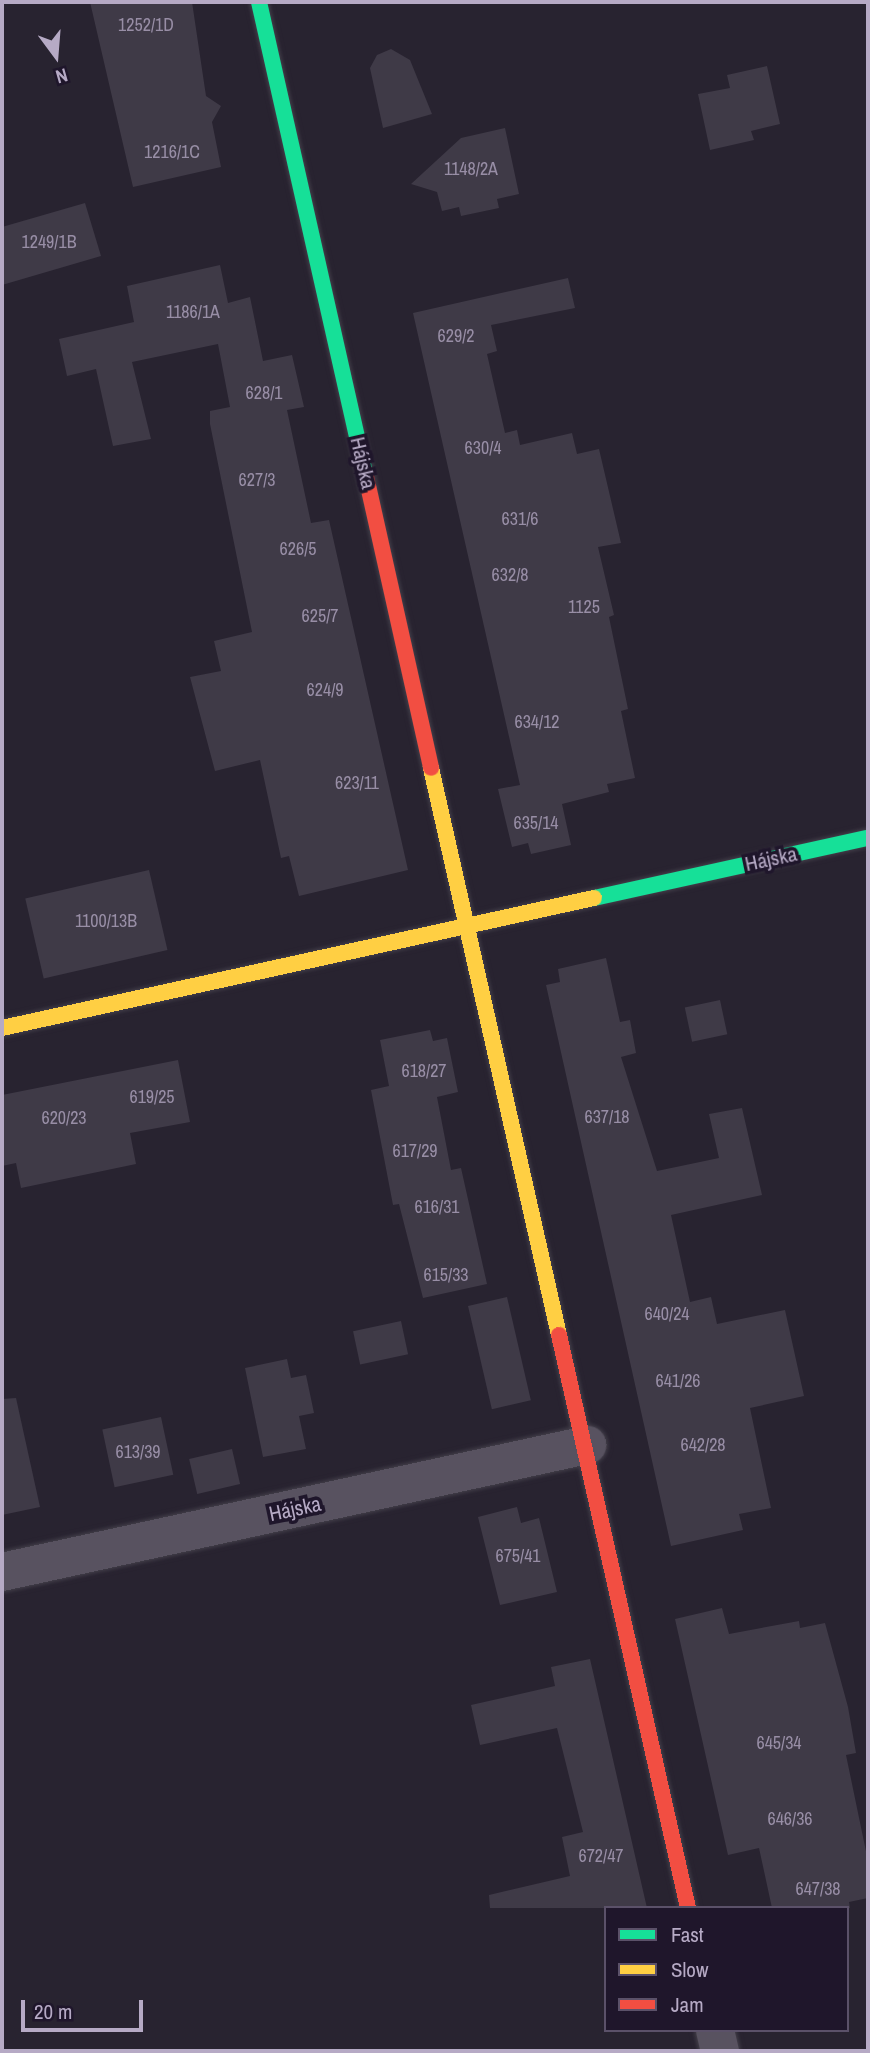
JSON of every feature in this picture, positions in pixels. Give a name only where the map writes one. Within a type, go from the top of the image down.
[{"type":"street","name":"Hájska","points":[[259,2],[587,1445],[688,1906]]},
{"type":"street","name":"Hájska","points":[[2,1028],[868,838]]},
{"type":"street","name":"Hájska","points":[[2,1572],[587,1445]]},
{"type":"street","points":[[715,2032],[720,2051]]},
{"type":"building","points":[[90,2],[192,2],[206,96],[221,106],[212,122],[221,167],[133,187]]},
{"type":"building","points":[[391,49],[410,60],[432,114],[383,128],[370,68],[377,55]]},
{"type":"building","points":[[767,66],[780,124],[751,131],[754,140],[710,150],[698,94],[730,88],[727,75]]},
{"type":"building","points":[[505,128],[519,194],[497,199],[499,208],[461,216],[459,207],[442,211],[437,192],[411,184],[461,138]]},
{"type":"building","points":[[85,203],[101,256],[2,285],[2,227]]},
{"type":"building","points":[[220,265],[228,303],[250,297],[263,361],[292,355],[304,407],[287,410],[311,523],[329,520],[408,870],[299,896],[289,856],[281,858],[260,760],[215,771],[190,677],[221,671],[214,641],[252,632],[210,424],[210,411],[230,407],[218,344],[132,362],[151,439],[113,446],[96,369],[67,376],[59,339],[134,322],[127,286]]},
{"type":"building","points":[[568,278],[575,308],[491,325],[497,351],[487,354],[505,433],[517,430],[520,445],[572,433],[577,454],[599,449],[621,543],[598,547],[614,615],[609,617],[628,709],[621,711],[635,778],[607,784],[609,792],[562,804],[571,845],[531,854],[528,843],[512,847],[498,789],[520,785],[413,313]]},
{"type":"building","points":[[149,870],[167,950],[44,978],[25,899]]},
{"type":"building","points":[[606,958],[620,1022],[630,1020],[636,1053],[621,1057],[657,1171],[719,1158],[709,1114],[742,1108],[762,1195],[671,1215],[690,1302],[711,1297],[717,1324],[785,1310],[804,1396],[750,1408],[771,1508],[739,1514],[743,1530],[671,1546],[546,985],[560,982],[558,969]]},
{"type":"building","points":[[720,1000],[727,1034],[692,1042],[685,1007]]},
{"type":"building","points":[[430,1030],[433,1041],[447,1038],[458,1092],[437,1097],[451,1170],[461,1168],[487,1284],[423,1298],[399,1204],[393,1205],[371,1090],[389,1086],[380,1040]]},
{"type":"building","points":[[178,1060],[190,1122],[130,1133],[136,1164],[21,1188],[16,1163],[2,1166],[2,1095]]},
{"type":"building","points":[[507,1297],[531,1400],[492,1409],[468,1306]]},
{"type":"building","points":[[401,1321],[408,1354],[360,1364],[353,1331]]},
{"type":"building","points":[[287,1359],[291,1378],[306,1375],[314,1413],[299,1416],[306,1449],[263,1457],[245,1368]]},
{"type":"building","points":[[16,1398],[40,1507],[2,1515],[2,1399]]},
{"type":"building","points":[[161,1417],[173,1475],[115,1487],[102,1429]]},
{"type":"building","points":[[232,1449],[240,1484],[197,1494],[189,1459]]},
{"type":"building","points":[[517,1507],[521,1523],[539,1518],[557,1592],[500,1605],[478,1517]]},
{"type":"building","points":[[722,1608],[729,1634],[799,1621],[800,1628],[825,1623],[848,1707],[856,1753],[846,1755],[868,1861],[868,1898],[849,1902],[850,1908],[772,1906],[759,1848],[728,1855],[675,1619]]},
{"type":"building","points":[[590,1659],[647,1906],[490,1908],[489,1895],[570,1876],[562,1837],[583,1832],[557,1728],[480,1745],[471,1705],[555,1686],[551,1667]]},
{"type":"traffic: fast","points":[[259,2],[365,472]]},
{"type":"traffic: fast","points":[[594,898],[868,838]]},
{"type":"traffic: slow","points":[[431,768],[559,1335]]},
{"type":"traffic: slow","points":[[2,1028],[594,898]]},
{"type":"traffic: jam","points":[[365,472],[431,768]]},
{"type":"traffic: jam","points":[[559,1335],[688,1906]]}]
